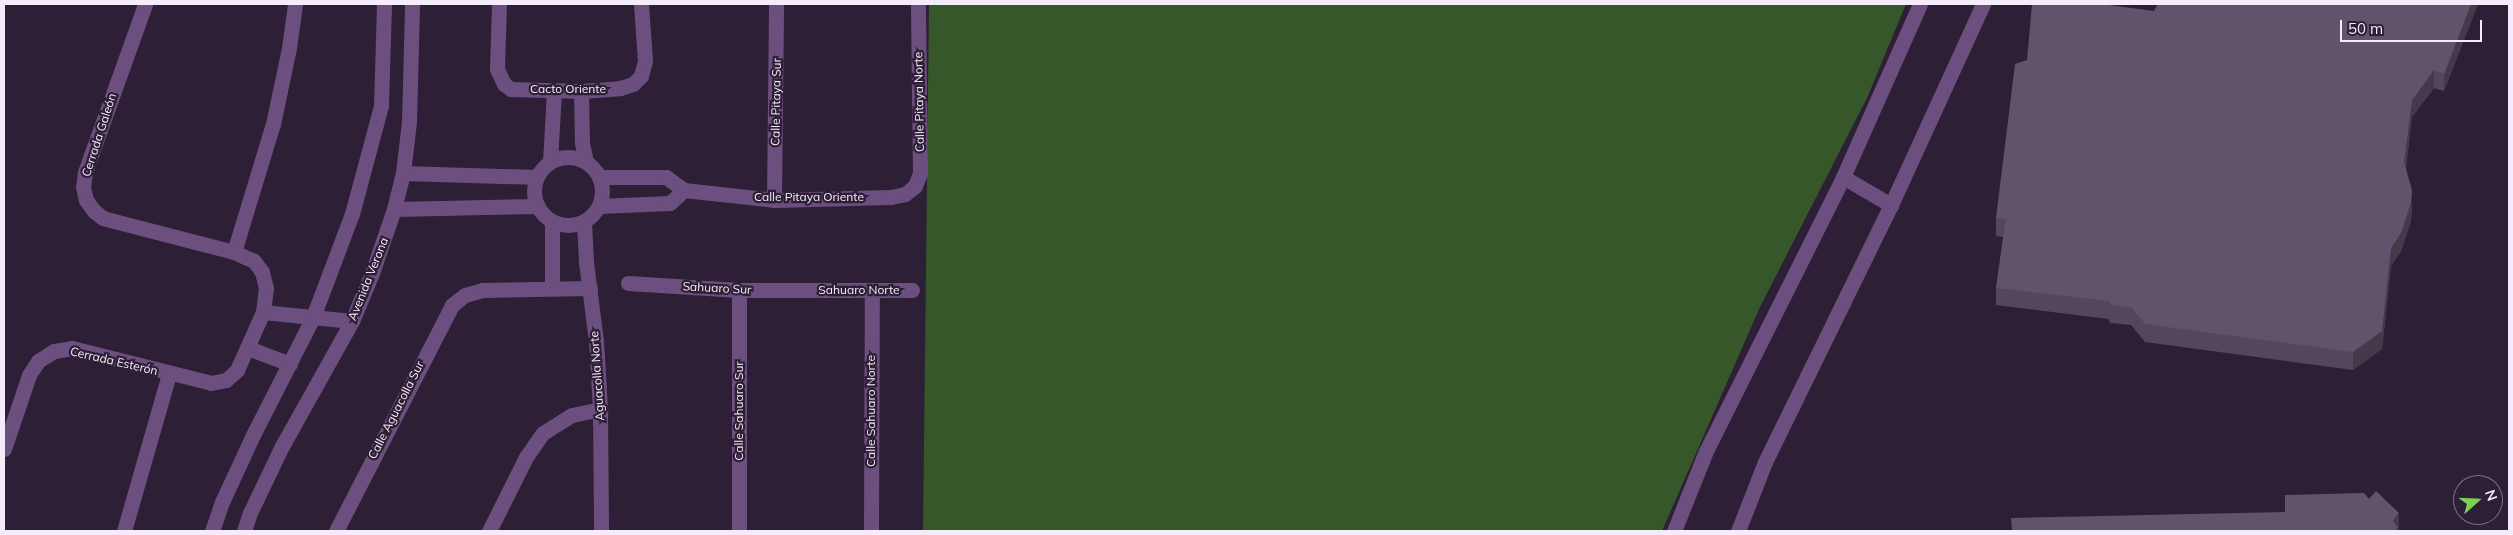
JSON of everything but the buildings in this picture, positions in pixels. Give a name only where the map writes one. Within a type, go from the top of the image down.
[{"type":"street","name":"Cerrada Galeón","points":[[145,4],[85,172],[83,187],[86,200],[102,218],[234,252],[254,261],[262,272],[266,288],[263,312]]},
{"type":"street","points":[[234,252],[273,124],[296,4]]},
{"type":"street","points":[[212,531],[222,502],[253,435],[313,317],[352,214],[381,106],[384,4]]},
{"type":"street","name":"Avenida Verona","points":[[244,531],[250,513],[281,448],[352,321],[372,273],[394,209],[403,172],[409,122],[412,4]]},
{"type":"street","name":"Cacto Oriente","points":[[499,4],[497,69],[504,84],[511,88],[554,91],[620,88],[633,84],[641,76],[644,62],[641,4]]},
{"type":"street","name":"Calle Pitaya Sur","points":[[774,200],[776,4]]},
{"type":"street","name":"Calle Pitaya Norte","points":[[905,194],[915,186],[920,173],[918,4]]},
{"type":"street","points":[[1674,531],[1706,451],[1843,177],[1920,4]]},
{"type":"street","points":[[1738,531],[1765,462],[1891,205],[1983,4]]},
{"type":"street","points":[[550,162],[554,91]]},
{"type":"street","points":[[581,91],[582,143],[586,162],[599,177],[602,186],[599,206],[584,222],[574,225],[562,225],[552,221],[538,206],[535,197],[537,177],[550,162],[568,157],[586,162]]},
{"type":"street","points":[[403,172],[537,177]]},
{"type":"street","name":"Calle Pitaya Oriente","points":[[599,177],[666,177],[684,190],[774,200],[892,197],[905,194]]},
{"type":"street","points":[[1843,177],[1891,205]]},
{"type":"street","points":[[599,206],[670,203],[684,190]]},
{"type":"street","points":[[394,209],[538,206]]},
{"type":"street","points":[[552,221],[552,288],[590,288]]},
{"type":"street","name":"Aguacolla Norte","points":[[584,222],[600,409],[601,531]]},
{"type":"street","name":"Sahuaro Sur","points":[[628,283],[738,290],[807,290]]},
{"type":"street","name":"Calle Aguacolla Sur","points":[[336,531],[441,323],[452,305],[465,295],[483,290],[552,288]]},
{"type":"street","name":"Calle Sahuaro Sur","points":[[738,290],[739,531]]},
{"type":"street","name":"Sahuaro Norte","points":[[807,290],[912,290]]},
{"type":"street","name":"Calle Sahuaro Norte","points":[[871,531],[872,290]]},
{"type":"street","points":[[263,312],[352,321]]},
{"type":"street","name":"Cerrada Esterón","points":[[4,449],[29,375],[38,361],[54,351],[72,348],[169,374],[211,383],[226,380],[237,370],[263,312]]},
{"type":"street","points":[[248,348],[290,364]]},
{"type":"street","name":"Cerrada Esterón","points":[[124,531],[169,374]]},
{"type":"street","points":[[489,531],[526,457],[543,433],[572,415],[600,409]]},
{"type":"green space","points":[[929,4],[1906,4],[1867,98],[1760,307],[1662,531],[923,531]]}]
